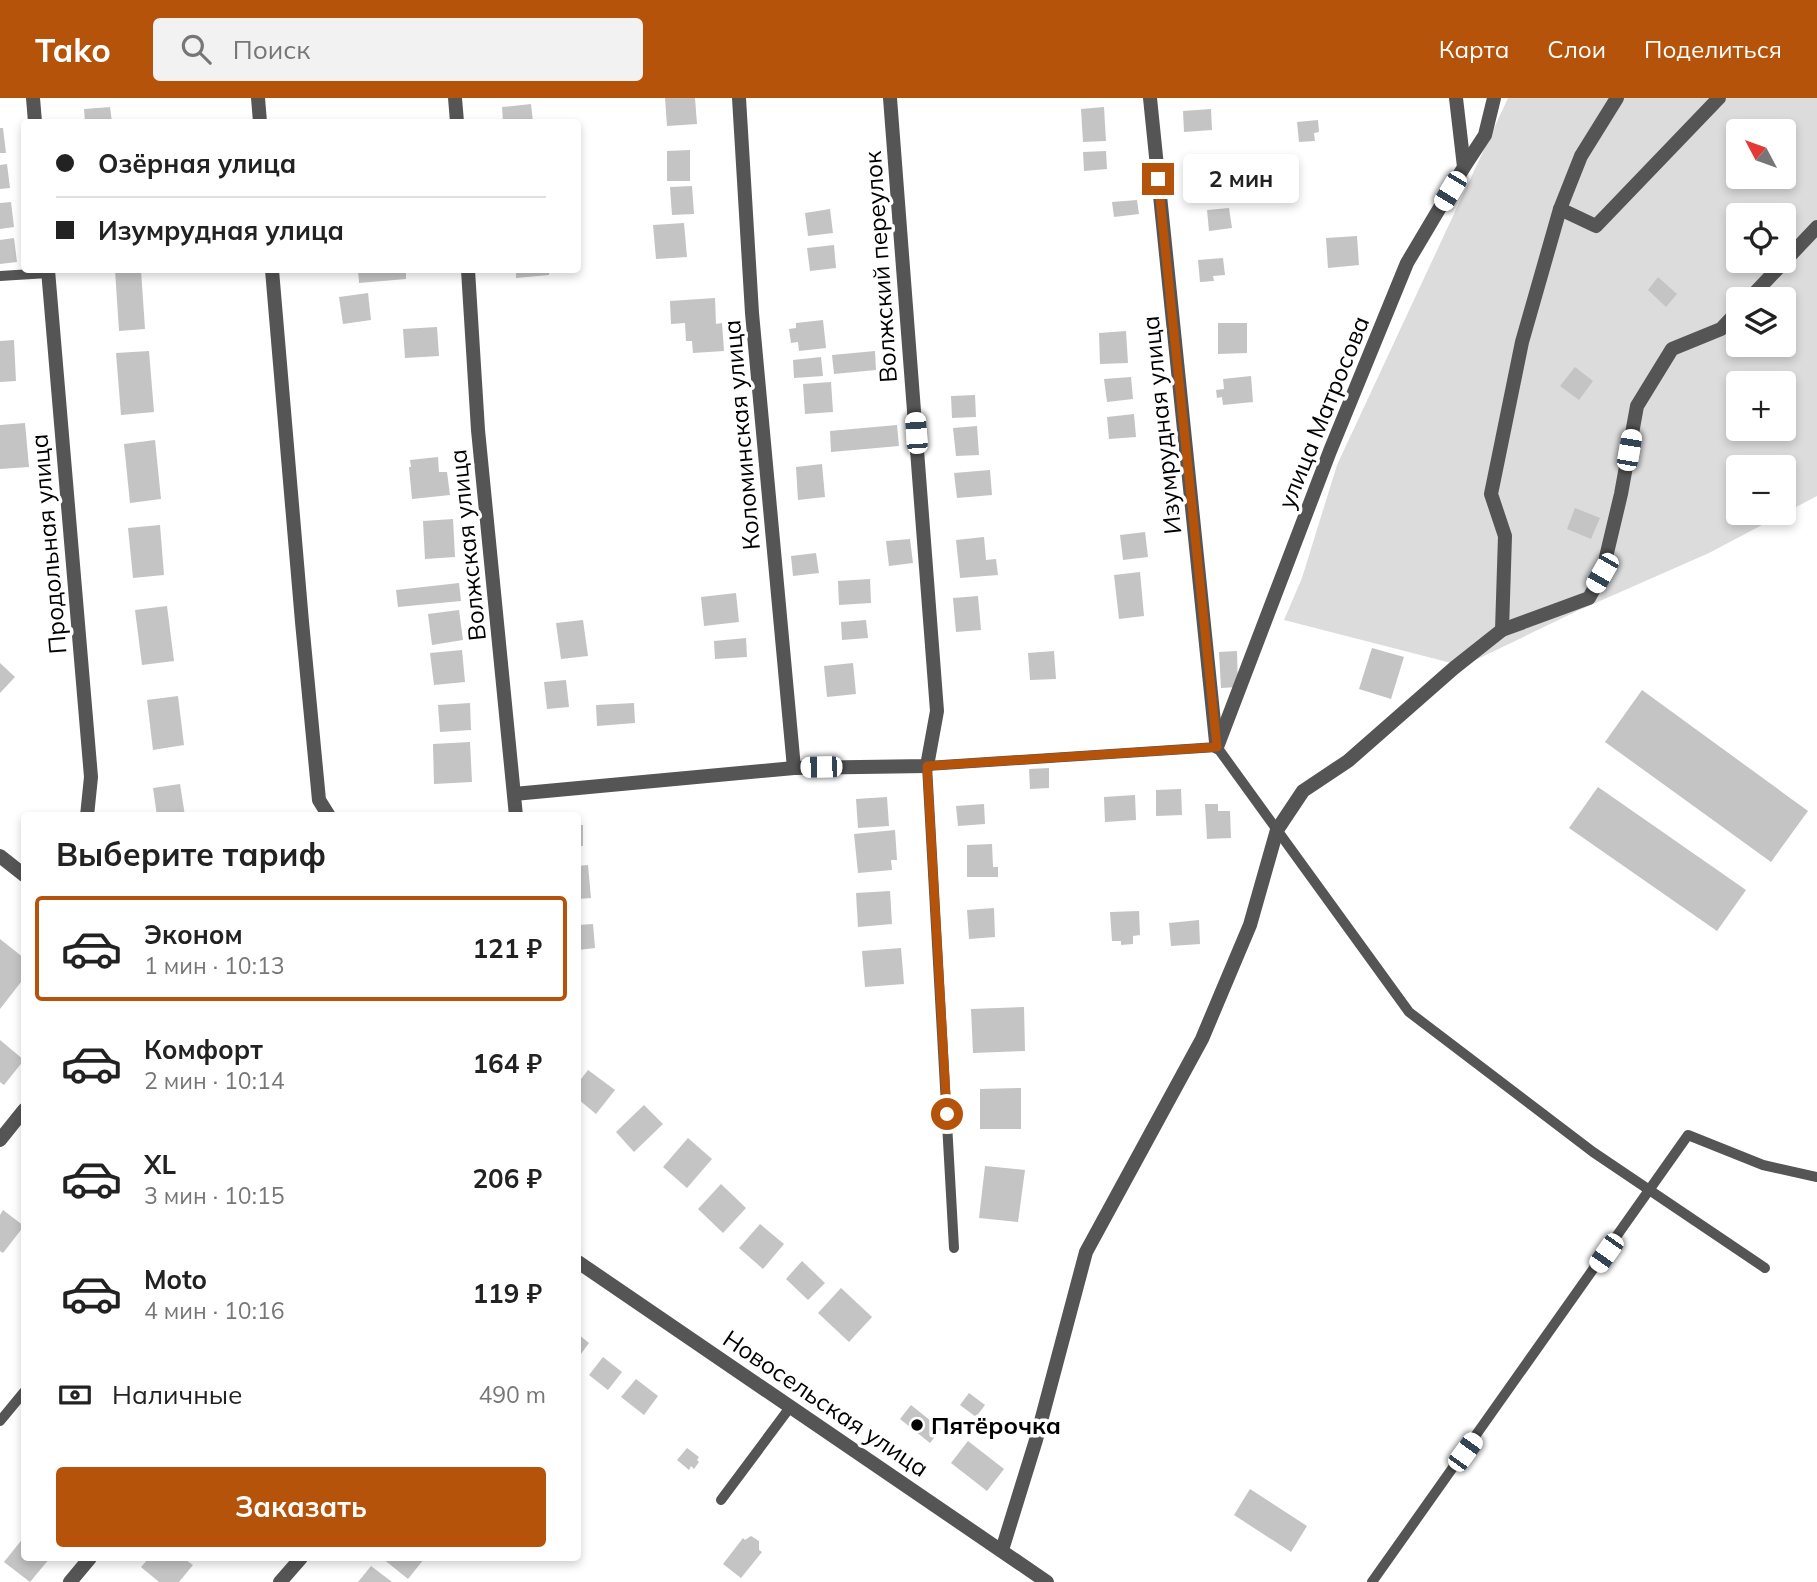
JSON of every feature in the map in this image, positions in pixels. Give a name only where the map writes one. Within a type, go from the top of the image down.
[{"type":"street","points":[[33,98],[35,119]]},
{"type":"street","points":[[258,98],[260,119]]},
{"type":"street","points":[[455,98],[457,119]]},
{"type":"street","name":"Коломинская улица","points":[[738,98],[752,313],[794,768]]},
{"type":"street","name":"Волжский переулок","points":[[890,98],[937,711],[927,766]]},
{"type":"street","name":"Изумрудная улица","points":[[1150,98],[1217,747]]},
{"type":"street","points":[[1456,98],[1464,167]]},
{"type":"street","name":"улица Матросова","points":[[1217,747],[1330,451],[1407,262],[1485,135],[1494,98]]},
{"type":"street","points":[[1502,630],[1505,536],[1491,494],[1522,342],[1560,209],[1581,156],[1618,98]]},
{"type":"street","points":[[1560,209],[1596,226],[1719,98]]},
{"type":"street","points":[[1760,287],[1817,227]]},
{"type":"street","name":"Продольная улица","points":[[48,273],[91,777],[87,812]]},
{"type":"street","points":[[272,273],[300,609],[320,800],[327,812]]},
{"type":"street","name":"Волжская улица","points":[[468,273],[478,430],[516,812]]},
{"type":"street","points":[[1002,1550],[1036,1440],[1086,1252],[1202,1039],[1250,925],[1277,830],[1303,791],[1348,761],[1454,668],[1502,630],[1588,598],[1602,573],[1621,495],[1637,407],[1672,349],[1721,329],[1726,324]]},
{"type":"street","points":[[514,794],[794,768],[927,766]]},
{"type":"street","points":[[0,856],[21,874]]},
{"type":"street","points":[[0,1140],[21,1114]]},
{"type":"street","name":"Новосельская улица","points":[[581,1264],[1048,1582]]},
{"type":"street","points":[[70,1582],[88,1561]]},
{"type":"street","points":[[280,1582],[298,1561]]},
{"type":"lane","points":[[0,276],[29,273]]},
{"type":"lane","points":[[954,1248],[927,766],[1217,747],[1409,1012],[1593,1152],[1765,1268]]},
{"type":"lane","points":[[1372,1582],[1688,1135],[1763,1165],[1817,1177]]},
{"type":"lane","points":[[0,1421],[21,1396]]},
{"type":"lane","points":[[720,1500],[791,1406]]},
{"type":"shaded area","points":[[1508,98],[1817,98],[1817,496],[1796,507],[1796,455],[1726,455],[1726,525],[1762,525],[1709,553],[1575,612],[1463,666],[1284,620],[1302,578],[1337,465]]},
{"type":"building","points":[[665,98],[695,98],[697,124],[667,126]]},
{"type":"building","points":[[531,104],[533,119],[503,119],[502,107]]},
{"type":"building","points":[[110,107],[112,119],[85,119],[84,109]]},
{"type":"building","points":[[1104,107],[1106,141],[1083,142],[1081,109]]},
{"type":"building","points":[[1211,109],[1212,130],[1184,132],[1183,111]]},
{"type":"building","points":[[1318,120],[1319,132],[1314,133],[1315,141],[1299,142],[1297,122]]},
{"type":"building","points":[[0,128],[3,128],[6,153],[0,153]]},
{"type":"building","points":[[690,150],[690,181],[667,181],[667,151]]},
{"type":"building","points":[[1106,151],[1107,169],[1084,171],[1083,152]]},
{"type":"building","points":[[7,164],[10,188],[0,189],[0,165]]},
{"type":"building","points":[[692,186],[694,214],[672,215],[670,187]]},
{"type":"building","points":[[1137,200],[1139,214],[1114,217],[1112,202]]},
{"type":"building","points":[[11,202],[14,227],[0,229],[0,203]]},
{"type":"building","points":[[1229,208],[1232,228],[1209,231],[1207,210]]},
{"type":"building","points":[[830,209],[833,233],[808,236],[805,213]]},
{"type":"building","points":[[684,223],[687,257],[656,259],[653,225]]},
{"type":"building","points":[[1357,236],[1359,265],[1328,268],[1326,238]]},
{"type":"building","points":[[14,238],[17,262],[0,264],[0,240]]},
{"type":"building","points":[[834,245],[836,268],[810,271],[807,248]]},
{"type":"building","points":[[1223,258],[1225,275],[1213,276],[1214,281],[1200,282],[1198,260]]},
{"type":"building","points":[[115,273],[141,273],[145,329],[119,331]]},
{"type":"building","points":[[358,273],[406,273],[406,279],[359,283]]},
{"type":"building","points":[[516,273],[549,273],[549,275],[516,278]]},
{"type":"building","points":[[1658,277],[1677,294],[1666,307],[1648,290]]},
{"type":"building","points":[[368,293],[371,320],[343,324],[339,297]]},
{"type":"building","points":[[715,298],[716,324],[722,323],[724,351],[693,353],[692,341],[686,341],[685,323],[671,324],[670,301]]},
{"type":"building","points":[[823,320],[826,348],[799,351],[798,342],[791,343],[789,329],[796,328],[796,323]]},
{"type":"building","points":[[1218,323],[1247,323],[1247,353],[1218,354]]},
{"type":"building","points":[[437,327],[439,356],[405,358],[403,329]]},
{"type":"building","points":[[1126,331],[1128,363],[1100,364],[1099,333]]},
{"type":"building","points":[[14,340],[16,381],[0,382],[0,341]]},
{"type":"building","points":[[149,351],[154,412],[121,415],[116,353]]},
{"type":"building","points":[[875,351],[876,370],[834,374],[832,355]]},
{"type":"building","points":[[821,357],[823,376],[794,378],[793,360]]},
{"type":"building","points":[[1575,367],[1593,381],[1579,400],[1560,386]]},
{"type":"building","points":[[1251,376],[1253,402],[1223,405],[1222,397],[1217,398],[1216,390],[1224,389],[1223,379]]},
{"type":"building","points":[[1131,377],[1133,399],[1107,402],[1104,379]]},
{"type":"building","points":[[831,382],[833,412],[805,414],[803,384]]},
{"type":"building","points":[[975,395],[976,417],[952,418],[951,396]]},
{"type":"building","points":[[1134,414],[1136,437],[1109,439],[1107,417]]},
{"type":"building","points":[[25,423],[29,467],[0,469],[0,425]]},
{"type":"building","points":[[897,425],[899,446],[831,452],[830,431]]},
{"type":"building","points":[[977,426],[979,455],[956,456],[953,428]]},
{"type":"building","points":[[155,440],[161,499],[130,503],[124,444]]},
{"type":"building","points":[[438,457],[439,472],[447,472],[450,495],[412,499],[410,460]]},
{"type":"building","points":[[822,464],[825,497],[798,500],[796,467]]},
{"type":"building","points":[[990,470],[992,495],[957,498],[954,473]]},
{"type":"building","points":[[1575,508],[1600,518],[1591,539],[1567,529]]},
{"type":"building","points":[[453,519],[455,557],[425,559],[423,521]]},
{"type":"building","points":[[160,525],[164,575],[133,578],[128,528]]},
{"type":"building","points":[[1145,532],[1148,557],[1123,560],[1120,535]]},
{"type":"building","points":[[984,537],[986,560],[996,559],[998,575],[960,578],[956,540]]},
{"type":"building","points":[[910,539],[913,563],[889,566],[886,541]]},
{"type":"building","points":[[816,553],[819,573],[793,576],[791,556]]},
{"type":"building","points":[[1140,572],[1144,616],[1119,619],[1114,575]]},
{"type":"building","points":[[870,579],[871,603],[839,605],[838,581]]},
{"type":"building","points":[[459,583],[461,601],[398,607],[396,590]]},
{"type":"building","points":[[736,593],[739,622],[704,626],[701,597]]},
{"type":"building","points":[[978,596],[981,630],[956,632],[953,598]]},
{"type":"building","points":[[167,606],[174,661],[142,665],[135,610]]},
{"type":"building","points":[[459,610],[463,640],[432,645],[428,614]]},
{"type":"building","points":[[583,620],[588,656],[561,659],[556,623]]},
{"type":"building","points":[[866,620],[868,638],[842,640],[841,622]]},
{"type":"building","points":[[746,638],[747,657],[715,659],[714,641]]},
{"type":"building","points":[[1372,648],[1404,657],[1391,699],[1359,689]]},
{"type":"building","points":[[462,650],[465,682],[434,685],[430,653]]},
{"type":"building","points":[[1054,651],[1056,679],[1030,680],[1028,653]]},
{"type":"building","points":[[1237,651],[1238,687],[1221,688],[1219,652]]},
{"type":"building","points":[[0,663],[15,677],[0,693]]},
{"type":"building","points":[[853,663],[856,694],[827,697],[824,666]]},
{"type":"building","points":[[566,680],[569,707],[547,709],[544,682]]},
{"type":"building","points":[[1642,690],[1808,811],[1771,862],[1605,742]]},
{"type":"building","points":[[178,696],[184,745],[153,750],[147,700]]},
{"type":"building","points":[[470,703],[471,730],[440,732],[438,705]]},
{"type":"building","points":[[634,703],[635,723],[597,726],[596,705]]},
{"type":"building","points":[[470,742],[472,782],[434,784],[433,744]]},
{"type":"building","points":[[1049,768],[1049,788],[1030,789],[1029,769]]},
{"type":"building","points":[[180,784],[184,812],[156,812],[153,788]]},
{"type":"building","points":[[1598,787],[1746,890],[1717,931],[1569,828]]},
{"type":"building","points":[[1181,789],[1182,815],[1156,816],[1156,790]]},
{"type":"building","points":[[1135,795],[1136,820],[1105,822],[1104,797]]},
{"type":"building","points":[[887,797],[889,826],[858,828],[856,799]]},
{"type":"building","points":[[984,804],[985,824],[958,826],[956,806]]},
{"type":"building","points":[[1205,804],[1218,804],[1218,811],[1230,811],[1231,838],[1207,839]]},
{"type":"building","points":[[581,825],[583,825],[581,846]]},
{"type":"building","points":[[895,830],[897,860],[891,860],[892,870],[858,873],[854,834]]},
{"type":"building","points":[[992,844],[993,867],[998,867],[998,877],[967,877],[967,845]]},
{"type":"building","points":[[588,865],[591,898],[581,899],[581,866]]},
{"type":"building","points":[[890,891],[892,924],[858,927],[856,893]]},
{"type":"building","points":[[994,908],[995,937],[969,939],[967,910]]},
{"type":"building","points":[[1139,911],[1140,935],[1133,936],[1133,944],[1121,945],[1121,941],[1112,941],[1110,912]]},
{"type":"building","points":[[1199,920],[1200,944],[1171,946],[1169,923]]},
{"type":"building","points":[[593,924],[595,948],[581,950],[581,925]]},
{"type":"building","points":[[0,939],[21,956],[21,982],[0,1009]]},
{"type":"building","points":[[901,948],[904,984],[865,987],[862,951]]},
{"type":"building","points":[[1024,1007],[1025,1051],[973,1053],[971,1009]]},
{"type":"building","points":[[0,1040],[21,1058],[21,1064],[4,1085],[0,1082]]},
{"type":"building","points":[[588,1070],[615,1090],[596,1114],[581,1102],[581,1079]]},
{"type":"building","points":[[1021,1088],[1021,1129],[980,1129],[980,1089]]},
{"type":"building","points":[[644,1105],[663,1124],[634,1152],[616,1132]]},
{"type":"building","points":[[688,1138],[712,1159],[687,1188],[663,1167]]},
{"type":"building","points":[[985,1166],[1025,1170],[1018,1222],[979,1218]]},
{"type":"building","points":[[721,1184],[746,1208],[723,1233],[698,1209]]},
{"type":"building","points":[[3,1210],[21,1224],[21,1230],[3,1253],[0,1251],[0,1215]]},
{"type":"building","points":[[760,1224],[784,1244],[763,1269],[739,1248]]},
{"type":"building","points":[[802,1261],[825,1283],[808,1300],[786,1279]]},
{"type":"building","points":[[841,1288],[872,1317],[849,1342],[818,1313]]},
{"type":"building","points":[[581,1336],[589,1343],[581,1354]]},
{"type":"building","points":[[603,1357],[622,1372],[608,1390],[589,1375]]},
{"type":"building","points":[[636,1379],[658,1396],[644,1415],[621,1397]]},
{"type":"building","points":[[969,1393],[985,1405],[976,1417],[960,1405]]},
{"type":"building","points":[[911,1405],[941,1429],[930,1443],[900,1419]]},
{"type":"building","points":[[968,1441],[1004,1469],[987,1491],[951,1463]]},
{"type":"building","points":[[687,1448],[699,1457],[694,1469],[691,1466],[689,1470],[677,1460]]},
{"type":"building","points":[[1250,1489],[1307,1526],[1291,1552],[1234,1515]]},
{"type":"building","points":[[751,1536],[759,1541],[759,1550],[762,1552],[741,1578],[723,1564],[743,1538],[745,1540]]},
{"type":"building","points":[[21,1541],[21,1561],[48,1561],[30,1582],[4,1562]]},
{"type":"building","points":[[146,1561],[187,1561],[193,1565],[179,1582],[159,1582],[141,1567]]},
{"type":"building","points":[[386,1561],[422,1561],[408,1579]]},
{"type":"building","points":[[371,1566],[392,1582],[358,1582]]},
{"type":"place","name":"Пятёрочка","points":[[917,1425]]},
{"type":"route","points":[[947,1114],[927,766],[1217,747],[1158,179]]}]
